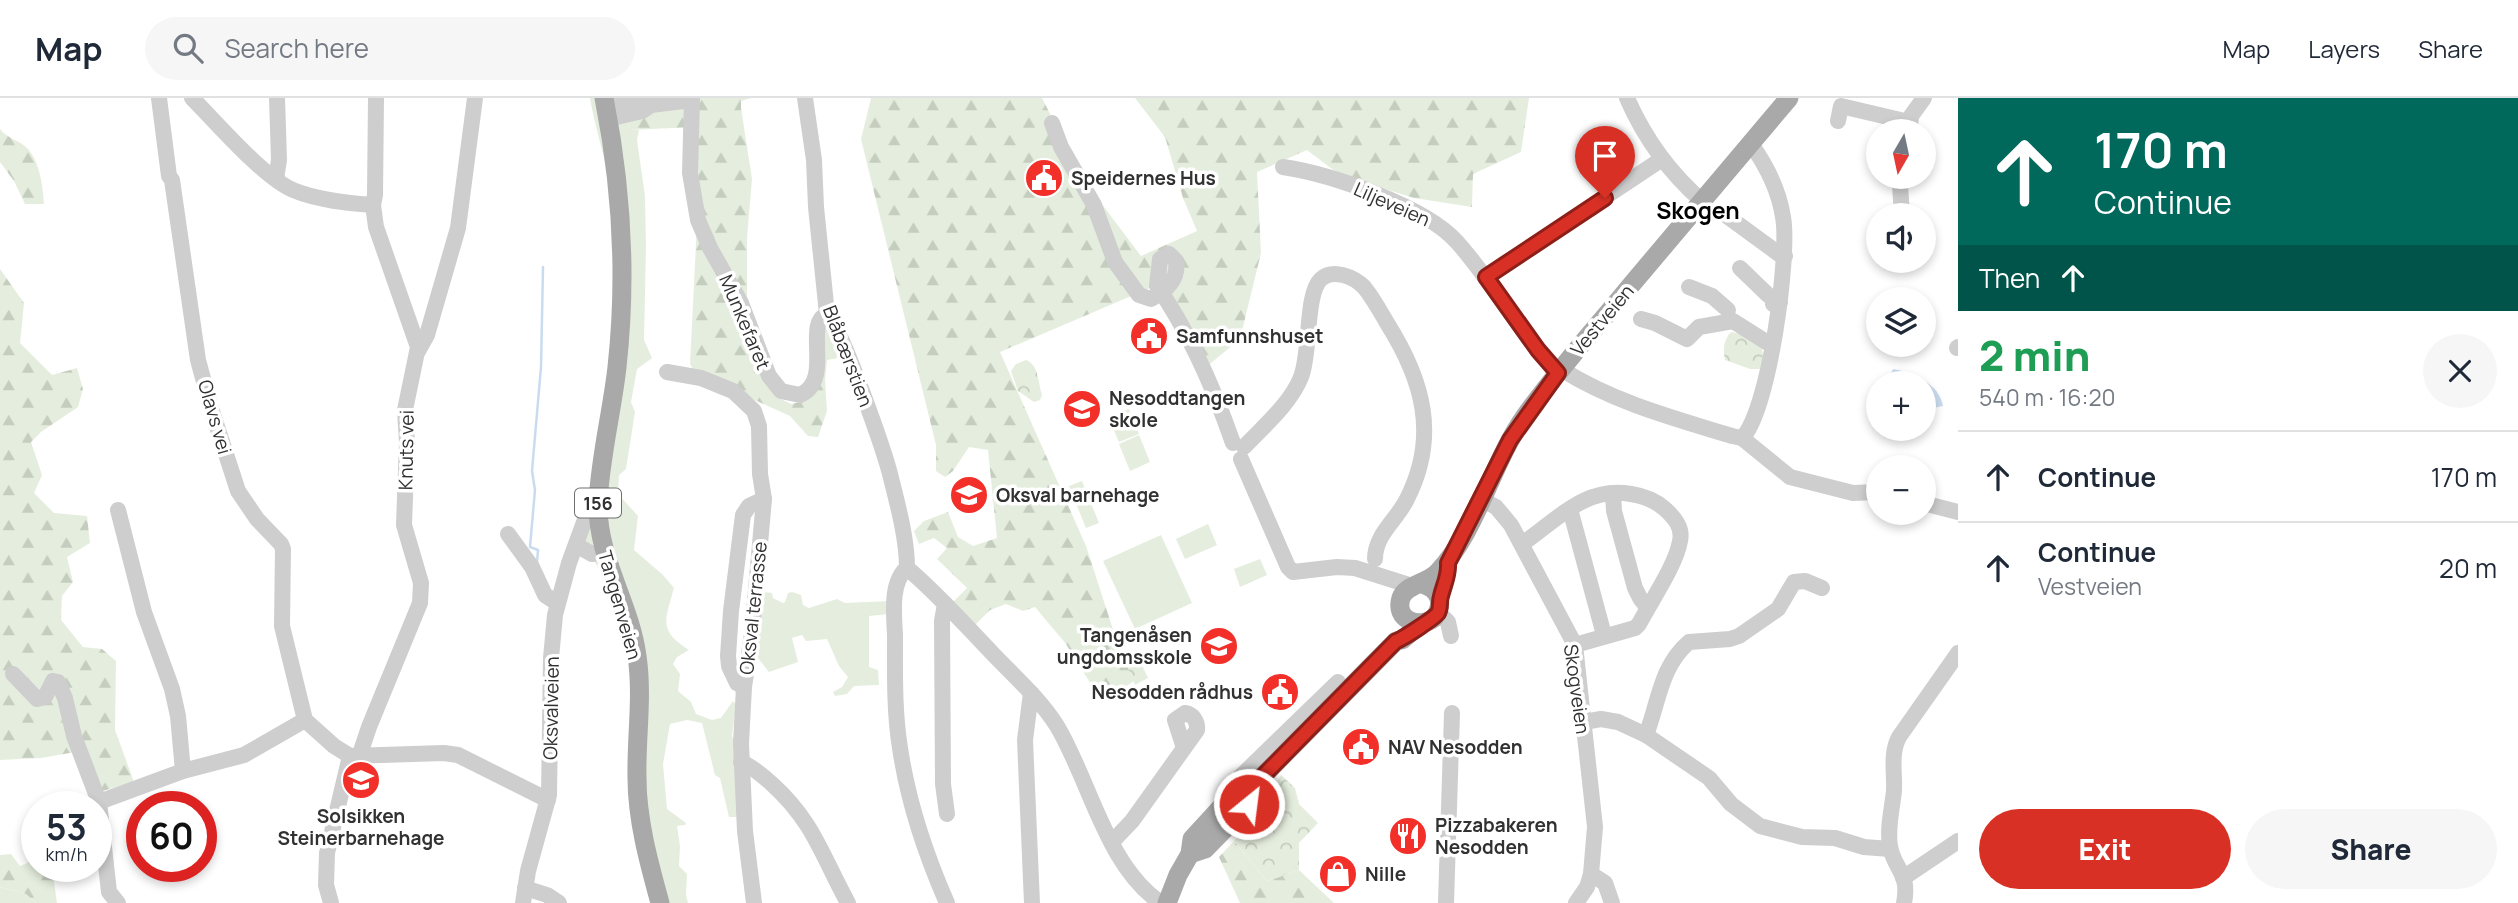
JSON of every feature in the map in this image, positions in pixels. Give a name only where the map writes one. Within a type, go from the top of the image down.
[{"type":"main road","name":"Vestveien","points":[[1417,585],[1448,563],[1520,423],[1559,371],[1789,98]]},
{"type":"main road","name":"Tangenveien","points":[[606,107],[622,222],[623,275],[617,368],[599,495],[599,526],[604,554],[628,616],[638,658],[637,793],[660,903]]},
{"type":"main road","name":"Vestveien","points":[[1432,615],[1449,572],[1448,563]]},
{"type":"main road","points":[[1166,900],[1190,854],[1205,849],[1249,804],[1245,783],[1396,641],[1402,640],[1432,615],[1433,589],[1417,585],[1404,592],[1396,641]]},
{"type":"main road","points":[[1401,609],[1410,621],[1432,615]]},
{"type":"street","name":"Olavs vei","points":[[159,98],[198,360],[238,491],[244,503],[283,549],[282,626],[305,720]]},
{"type":"street","points":[[192,98],[276,179],[291,189],[327,199],[373,205]]},
{"type":"street","points":[[276,179],[279,160],[277,98]]},
{"type":"street","name":"Knuts vei","points":[[331,903],[326,886],[327,853],[355,755],[420,603],[421,583],[403,516],[407,474],[405,410],[418,351],[415,333],[376,227],[373,205],[376,98]]},
{"type":"street","points":[[418,351],[427,335],[458,229],[475,98]]},
{"type":"street","name":"Blåbærstien","points":[[805,98],[814,160],[827,314],[834,320],[891,476],[907,568]]},
{"type":"street","points":[[1627,98],[1662,159],[1702,201]]},
{"type":"street","points":[[1914,119],[1923,98]]},
{"type":"street","name":"Munkefaret","points":[[606,107],[642,102],[651,105],[692,99],[690,173],[698,220],[710,248],[741,303],[769,376],[781,391],[800,395],[810,387],[818,365],[819,321],[827,314]]},
{"type":"street","points":[[1838,121],[1841,106],[1884,119]]},
{"type":"street","points":[[1052,123],[1061,147],[1094,205],[1115,262],[1123,276],[1143,298],[1151,299],[1164,292],[1240,450],[1288,567],[1293,572],[1346,568],[1368,572],[1383,579],[1392,589],[1401,609]]},
{"type":"street","points":[[1751,144],[1763,160],[1778,196],[1783,215],[1785,256],[1760,397],[1751,425],[1742,438],[1790,477],[1853,493],[1866,492]]},
{"type":"street","points":[[1486,277],[1662,159]]},
{"type":"street","name":"Liljeveien","points":[[1283,167],[1349,184],[1427,218],[1457,241],[1538,350],[1559,371],[1600,392],[1638,407],[1742,438]]},
{"type":"street","points":[[1727,216],[1785,256]]},
{"type":"street","points":[[1741,268],[1768,295],[1774,307]]},
{"type":"street","points":[[1240,450],[1299,383],[1309,342],[1312,293],[1318,281],[1325,276],[1336,274],[1359,283],[1403,351],[1418,383],[1424,416],[1424,443],[1417,476],[1405,505],[1380,537],[1375,559]]},
{"type":"street","points":[[1689,287],[1712,296],[1730,315]]},
{"type":"street","points":[[1642,319],[1687,339],[1699,327],[1714,324],[1721,310],[1771,345]]},
{"type":"street","name":"Oksval terrasse","points":[[667,372],[701,378],[723,386],[749,404],[759,426],[764,499],[752,634],[744,687],[741,762],[745,831],[754,903]]},
{"type":"street","points":[[1613,493],[1614,511],[1635,588],[1647,607]]},
{"type":"street","points":[[1522,544],[1583,500],[1599,494],[1635,494],[1649,499],[1669,512],[1681,529],[1680,543],[1635,628],[1575,645]]},
{"type":"street","name":"Oksvalveien","points":[[524,895],[548,800],[551,771],[551,658],[557,603],[592,503],[599,495]]},
{"type":"street","points":[[744,687],[737,683],[729,666],[730,622],[743,518],[749,506],[764,499]]},
{"type":"street","name":"Skogveien","points":[[1481,499],[1504,514],[1575,645],[1595,827],[1591,874],[1587,887],[1576,903]]},
{"type":"street","points":[[1936,506],[1958,512]]},
{"type":"street","points":[[1570,509],[1604,635]]},
{"type":"street","points":[[118,510],[144,612],[175,702],[182,744],[183,771]]},
{"type":"street","points":[[508,534],[532,567],[545,595],[557,603]]},
{"type":"street","points":[[576,545],[592,554],[604,554]]},
{"type":"street","points":[[947,903],[930,866],[912,807],[899,747],[894,617],[898,581],[907,568],[1031,693],[1055,723],[1112,842],[1138,881],[1166,900]]},
{"type":"street","points":[[1383,579],[1390,577],[1417,585]]},
{"type":"street","points":[[1646,735],[1664,675],[1676,654],[1689,642],[1739,636],[1778,609],[1794,582],[1805,581],[1822,588]]},
{"type":"street","points":[[945,604],[942,621],[943,784],[947,814]]},
{"type":"street","points":[[1904,903],[1903,873],[1892,857],[1889,835],[1896,742],[1958,653]]},
{"type":"street","points":[[13,674],[40,700],[45,697],[53,681],[60,684],[74,736],[95,791]]},
{"type":"street","points":[[1245,783],[1338,682]]},
{"type":"street","points":[[1031,693],[1025,740],[1031,903]]},
{"type":"street","points":[[1446,903],[1452,713]]},
{"type":"street","points":[[1584,722],[1601,719],[1618,722],[1646,735],[1709,778],[1731,803],[1760,826],[1802,837],[1835,838],[1864,847],[1890,849]]},
{"type":"street","points":[[112,797],[183,771],[244,755],[305,720],[334,747],[355,755],[458,755],[548,800]]},
{"type":"street","points":[[1112,842],[1132,821],[1184,748]]},
{"type":"street","points":[[741,762],[766,778],[802,815],[821,846],[829,868],[848,903]]},
{"type":"street","points":[[1903,878],[1958,841]]},
{"type":"street","points":[[1591,874],[1605,883],[1612,903]]},
{"type":"street","points":[[107,882],[109,900]]},
{"type":"street","points":[[524,895],[547,895],[559,903]]},
{"type":"green space","points":[[590,98],[623,98],[629,130],[639,130],[637,140],[645,196],[644,340],[652,358],[637,369],[631,402],[635,412],[626,469],[619,475],[618,494],[638,516],[634,550],[674,588],[666,624],[672,637],[689,650],[677,657],[673,664],[680,674],[678,691],[691,702],[696,714],[712,720],[721,718],[733,701],[736,705],[732,736],[737,817],[729,817],[720,778],[715,775],[702,723],[687,720],[670,724],[663,764],[667,809],[686,823],[677,826],[679,866],[687,874],[688,903],[652,903],[629,658],[602,575],[576,526],[593,475],[603,422],[614,268],[613,202]]},
{"type":"green space","points":[[623,98],[751,98],[741,101],[752,179],[744,327],[766,385],[777,397],[791,404],[804,401],[822,379],[825,380],[827,411],[818,437],[808,436],[790,416],[695,373],[690,364],[698,203],[695,127],[629,130]]},
{"type":"green space","points":[[871,98],[1042,98],[1083,179],[1141,256],[1197,231],[1183,198],[1165,137],[1135,98],[1529,98],[1521,152],[1473,174],[1472,207],[1414,198],[1340,175],[1307,150],[1257,172],[1261,253],[1240,339],[1205,368],[1164,282],[1000,352],[1086,546],[1119,648],[1134,681],[1102,702],[1066,644],[1035,607],[1023,611],[1006,604],[990,610],[974,626],[952,603],[967,588],[937,559],[947,548],[934,538],[919,544],[914,531],[924,521],[948,512],[958,537],[973,546],[997,538],[988,450],[969,447],[953,471],[945,477],[936,471],[936,445],[861,139]]},
{"type":"green space","points":[[0,129],[25,146],[32,155],[40,175],[44,204],[25,204],[14,181],[0,162]]},
{"type":"green space","points":[[0,269],[24,303],[20,343],[52,375],[77,368],[83,389],[78,407],[31,442],[42,475],[34,493],[54,513],[87,516],[90,543],[67,557],[73,582],[62,596],[61,620],[83,647],[102,649],[116,661],[115,730],[134,782],[99,791],[81,751],[41,758],[0,760]]},
{"type":"green space","points":[[826,321],[844,357],[827,360],[825,380],[822,379],[823,322]]},
{"type":"green space","points":[[1731,332],[1746,335],[1761,345],[1761,369],[1750,369],[1725,360],[1724,345]]},
{"type":"green space","points":[[1026,360],[1036,370],[1042,395],[1040,400],[1034,402],[1018,391],[1011,371],[1016,364]]},
{"type":"green space","points":[[1129,409],[1139,434],[1119,442],[1108,417]]},
{"type":"green space","points":[[1139,435],[1150,462],[1130,471],[1119,444]]},
{"type":"green space","points":[[1082,481],[1099,523],[1086,528],[1069,486]]},
{"type":"green space","points":[[1208,524],[1217,545],[1185,559],[1176,539]]},
{"type":"green space","points":[[1161,535],[1192,603],[1135,629],[1103,561]]},
{"type":"green space","points":[[1260,559],[1267,575],[1240,587],[1234,569]]},
{"type":"green space","points":[[764,592],[772,593],[773,598],[783,603],[788,593],[801,595],[803,605],[809,608],[837,599],[845,603],[889,601],[889,614],[869,616],[869,667],[878,670],[879,685],[854,686],[847,694],[835,696],[833,692],[842,687],[848,677],[839,666],[827,639],[806,641],[802,635],[792,638],[798,662],[769,672],[754,653],[760,632]]},
{"type":"green space","points":[[1138,657],[1148,678],[1135,685],[1124,659]]},
{"type":"green space","points":[[1281,775],[1295,788],[1299,804],[1318,823],[1299,843],[1299,870],[1267,881],[1234,841],[1256,816]]},
{"type":"green space","points":[[1234,841],[1267,881],[1299,870],[1334,903],[1240,903],[1219,857]]},
{"type":"green space","points":[[11,854],[21,866],[21,882],[54,882],[57,903],[36,903],[26,894],[0,887],[0,855]]},
{"type":"green space","points":[[0,887],[26,894],[36,903],[0,903]]},
{"type":"water","points":[[1936,390],[1941,398],[1943,406],[1936,407]]},
{"type":"waterway","points":[[537,562],[538,550],[530,547],[535,490],[532,471],[541,367],[543,267]]},
{"type":"place","name":"Speidernes Hus","points":[[1044,178]]},
{"type":"place","name":"Samfunnshuset","points":[[1149,336]]},
{"type":"place","name":"Nesoddtangen skole","points":[[1082,409]]},
{"type":"place","name":"Oksval barnehage","points":[[969,495]]},
{"type":"place","name":"Tangenåsen ungdomsskole","points":[[1219,646]]},
{"type":"place","name":"Nesodden rådhus","points":[[1280,692]]},
{"type":"place","name":"NAV Nesodden","points":[[1361,747]]},
{"type":"place","name":"Solsikken Steinerbarnehage","points":[[361,780]]},
{"type":"place","name":"Pizzabakeren Nesodden","points":[[1408,836]]},
{"type":"place","name":"Nille","points":[[1338,874]]},
{"type":"district","name":"Skogen","points":[[1698,210]]},
{"type":"route","points":[[1249,804],[1252,787],[1396,641],[1402,640],[1437,614],[1449,572],[1448,563],[1464,536],[1500,459],[1520,423],[1558,373],[1538,350],[1486,277],[1605,198]]}]
